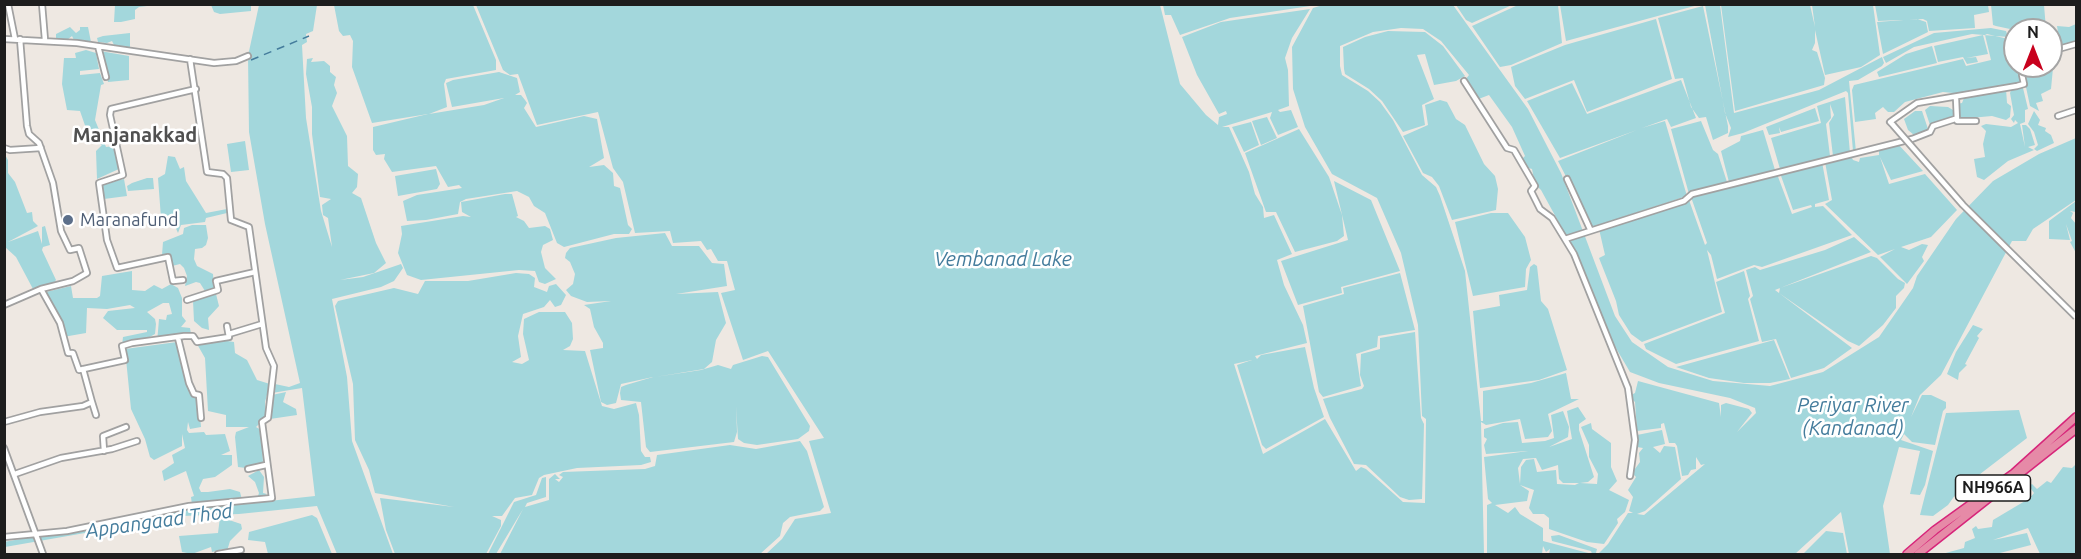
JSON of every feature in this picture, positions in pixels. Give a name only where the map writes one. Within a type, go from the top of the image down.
[{"type":"highway","name":"NH966A","points":[[1907,555],[1935,530],[2014,473],[2076,417]]},
{"type":"highway","name":"NH966A","points":[[1918,555],[2076,429]]},
{"type":"street","points":[[4,305],[41,289],[73,281],[87,273],[79,248],[70,250],[61,231],[53,183],[41,148],[36,138],[29,134],[18,39],[9,4]]},
{"type":"street","points":[[42,4],[45,40]]},
{"type":"street","points":[[4,39],[45,40],[225,63],[248,56]]},
{"type":"street","points":[[98,46],[106,76]]},
{"type":"street","points":[[4,537],[68,531],[189,506],[273,498],[266,465],[262,422],[268,418],[274,366],[266,348],[249,227],[231,220],[227,178],[223,174],[207,172],[190,59]]},
{"type":"street","points":[[2022,78],[2022,84],[1956,98],[1917,103],[1890,122],[1963,205],[2076,317]]},
{"type":"street","points":[[1464,81],[1507,148],[1514,150],[1535,186],[1532,192],[1540,209],[1552,218],[1575,254],[1628,388],[1635,440],[1630,476]]},
{"type":"street","points":[[183,280],[173,281],[168,257],[117,268],[107,240],[99,183],[123,175],[110,115],[111,109],[196,89]]},
{"type":"street","points":[[1955,119],[1956,98]]},
{"type":"street","points":[[2058,116],[2076,110]]},
{"type":"street","points":[[1565,237],[1684,201],[1692,194],[1912,139],[1930,132],[1933,126],[1955,119],[1976,122]]},
{"type":"street","points":[[4,148],[14,150],[41,148]]},
{"type":"street","points":[[1567,179],[1589,229]]},
{"type":"street","points":[[187,300],[218,290],[216,281],[255,273]]},
{"type":"street","points":[[41,289],[60,323],[68,352],[73,353],[79,370],[125,360],[122,346],[193,336],[197,342],[229,337],[226,326]]},
{"type":"street","points":[[228,334],[262,324]]},
{"type":"street","points":[[178,338],[189,383],[194,394],[199,395],[201,418]]},
{"type":"street","points":[[83,369],[96,415]]},
{"type":"street","points":[[4,422],[40,412],[83,406],[92,402]]},
{"type":"street","points":[[104,451],[104,436],[126,428]]},
{"type":"street","points":[[15,474],[61,458],[104,451],[137,441]]},
{"type":"street","points":[[4,448],[44,555]]},
{"type":"street","points":[[248,469],[266,465]]},
{"type":"street","points":[[218,555],[241,550]]},
{"type":"water","points":[[115,4],[155,5],[139,7],[135,10],[135,19],[114,22]]},
{"type":"water","points":[[1163,4],[1317,5],[1230,18],[1180,35],[1171,15],[1165,15]]},
{"type":"water","name":"Vembanad Lake","points":[[1326,4],[1453,5],[1528,109],[1561,173],[1615,316],[1632,342],[1668,367],[1713,381],[1770,386],[1823,372],[1879,337],[1956,219],[1993,181],[2039,154],[2076,138],[2076,200],[2033,229],[2026,241],[2012,241],[1941,375],[1920,395],[1911,417],[1922,395],[1931,395],[1946,402],[1946,408],[1943,411],[1935,445],[1912,442],[1904,434],[1901,440],[1933,451],[1925,485],[1920,495],[1910,494],[1920,451],[1899,447],[1883,506],[1890,554],[1849,554],[1841,512],[1795,554],[1598,554],[1608,544],[1628,513],[1633,513],[1629,511],[1633,497],[1628,490],[1636,477],[1632,473],[1640,462],[1639,453],[1643,448],[1637,447],[1637,435],[1662,430],[1665,444],[1653,447],[1660,453],[1664,446],[1675,447],[1681,479],[1645,511],[1637,514],[1644,515],[1705,464],[1701,465],[1696,457],[1696,469],[1682,476],[1677,446],[1675,443],[1669,443],[1664,423],[1661,424],[1661,428],[1637,431],[1635,402],[1629,396],[1635,393],[1638,381],[1719,403],[1721,417],[1721,405],[1726,403],[1749,409],[1752,413],[1737,432],[1756,413],[1755,408],[1730,398],[1659,383],[1630,372],[1610,338],[1580,261],[1541,190],[1535,184],[1532,169],[1525,167],[1521,160],[1525,156],[1512,127],[1489,95],[1476,100],[1465,80],[1469,75],[1441,41],[1423,29],[1401,28],[1373,32],[1340,46],[1340,66],[1342,75],[1368,91],[1380,102],[1393,120],[1422,175],[1436,187],[1440,196],[1465,271],[1481,421],[1483,421],[1483,391],[1531,383],[1566,373],[1571,399],[1579,399],[1548,414],[1552,431],[1548,437],[1525,439],[1520,419],[1486,425],[1481,422],[1484,554],[766,554],[782,539],[795,519],[831,513],[809,441],[824,438],[768,351],[743,360],[721,293],[735,290],[727,261],[718,261],[711,249],[707,250],[701,241],[673,243],[670,231],[635,233],[623,182],[613,168],[598,112],[537,125],[518,74],[510,75],[503,70],[476,5],[1160,5],[1180,84],[1206,115],[1218,125],[1219,117],[1227,114],[1226,111],[1219,114],[1197,75],[1182,37],[1221,22],[1310,9],[1292,38],[1285,58],[1288,70],[1289,106],[1278,110],[1280,112],[1291,110],[1298,127],[1278,135],[1270,118],[1272,112],[1222,127],[1229,127],[1249,172],[1255,194],[1263,207],[1264,218],[1274,215],[1292,254],[1277,260],[1284,285],[1303,325],[1307,343],[1255,356],[1257,359],[1261,355],[1305,347],[1314,388],[1324,417],[1266,449],[1262,445],[1237,365],[1252,360],[1234,364],[1263,454],[1325,419],[1356,471],[1361,467],[1366,469],[1403,502],[1425,503],[1426,419],[1422,416],[1418,325],[1401,253],[1377,198],[1332,174],[1305,127],[1293,89],[1292,47],[1313,8]]},
{"type":"water","points":[[1560,4],[1698,5],[1566,41]]},
{"type":"water","points":[[211,5],[251,5],[251,11],[220,14],[214,12]]},
{"type":"water","points":[[259,5],[317,5],[313,31],[306,34],[307,42],[302,45],[306,118],[321,211],[332,247],[328,218],[323,215],[322,205],[331,199],[320,197],[312,134],[312,107],[306,74],[307,59],[313,58],[311,62],[324,61],[336,77],[334,85],[337,93],[332,106],[347,136],[348,166],[358,174],[357,187],[352,193],[361,198],[376,243],[386,263],[374,273],[340,280],[363,277],[401,264],[403,268],[394,281],[381,287],[332,299],[347,377],[352,441],[393,554],[337,554],[317,506],[239,514],[182,516],[5,547],[4,542],[177,511],[315,496],[302,388],[272,393],[275,384],[289,387],[300,383],[265,224],[249,132],[248,56]]},
{"type":"water","points":[[334,5],[473,5],[496,60],[496,70],[446,79],[444,84],[447,107],[429,114],[484,105],[504,98],[452,107],[446,83],[499,72],[517,78],[520,92],[515,95],[521,95],[527,103],[524,108],[536,127],[584,116],[597,119],[604,158],[589,167],[604,165],[613,173],[614,186],[620,188],[628,225],[632,229],[629,234],[614,234],[564,247],[557,243],[545,213],[534,206],[529,197],[517,191],[466,199],[460,202],[458,214],[407,221],[403,201],[417,195],[462,188],[459,185],[448,187],[436,166],[392,172],[384,159],[385,154],[376,155],[373,150],[373,127],[428,114],[372,123],[352,67],[353,41],[350,35],[343,36],[339,31]]},
{"type":"water","points":[[1456,5],[1512,5],[1472,23],[1466,20]]},
{"type":"water","points":[[1518,5],[1558,5],[1562,43],[1511,65],[1500,67],[1472,26]]},
{"type":"water","points":[[1705,5],[1720,5],[1734,113],[1819,90],[1882,57],[1884,63],[1882,66],[1858,80],[1849,81],[1856,152],[1853,151],[1846,91],[1728,137],[1731,128],[1725,113]]},
{"type":"water","points":[[1721,5],[1810,5],[1815,27],[1812,5],[1873,5],[1880,55],[1861,67],[1825,75],[1815,30],[1815,43],[1812,50],[1817,52],[1825,78],[1824,85],[1735,111]]},
{"type":"water","points":[[1875,5],[1988,5],[1989,12],[1974,15],[1975,28],[1929,31],[1927,21],[1923,19],[1878,21]]},
{"type":"water","points":[[1991,5],[2044,5],[2045,18],[2003,18],[2003,27],[1993,25]]},
{"type":"water","points":[[1703,6],[1728,126],[1728,133],[1713,140],[1706,117],[1699,118],[1691,107],[1683,78],[1675,79],[1658,18]]},
{"type":"water","points":[[1656,19],[1672,79],[1587,112],[1574,80],[1525,99],[1515,86],[1511,67],[1565,45]]},
{"type":"water","points":[[1917,19],[1926,22],[1928,32],[1883,54],[1877,22]]},
{"type":"water","points":[[2076,24],[2076,42],[2063,47],[2063,26]]},
{"type":"water","points":[[70,27],[76,33],[80,27],[88,27],[91,42],[74,40],[72,36],[67,40],[56,38],[56,34]]},
{"type":"water","points":[[1991,28],[2003,30],[2003,37],[1972,34],[1914,47],[1886,63],[1883,57],[1934,33]]},
{"type":"water","points":[[1388,31],[1425,32],[1443,46],[1465,76],[1456,81],[1434,85],[1425,54],[1417,55],[1434,99],[1422,105],[1425,125],[1403,132],[1382,101],[1369,89],[1345,74],[1344,69],[1343,47],[1365,37]]},
{"type":"water","points":[[130,33],[130,48],[114,45],[112,41],[98,42],[97,38],[103,36]]},
{"type":"water","points":[[1983,35],[1988,54],[1966,58],[1976,57],[1978,62],[1967,64],[1963,57],[1938,62],[1934,46]]},
{"type":"water","points":[[1985,35],[2003,38],[2003,78],[2020,78],[2021,84],[1963,94],[1943,92],[1905,102],[1894,112],[1888,112],[1883,107],[1875,113],[1876,119],[1855,122],[1852,90],[1854,85],[1963,59],[1966,66],[1991,60]]},
{"type":"water","points":[[1932,46],[1937,63],[1879,77],[1877,72],[1906,54]]},
{"type":"water","points":[[86,50],[96,53],[99,69],[80,71],[80,75],[100,73],[104,84],[101,85],[95,120],[106,147],[114,146],[121,168],[97,179],[96,151],[102,145],[89,137],[80,111],[67,110],[62,84],[64,58],[76,58],[75,53]]},
{"type":"water","points":[[100,51],[129,56],[129,80],[108,82]]},
{"type":"water","points":[[2024,78],[2052,78],[2051,89],[2041,94],[2043,101],[2036,103],[2039,111],[2030,106]]},
{"type":"water","points":[[1681,80],[1696,118],[1671,127],[1667,119],[1642,128],[1665,121],[1687,196],[1592,227],[1558,161],[1637,130],[1560,158],[1527,101],[1572,83],[1587,114]]},
{"type":"water","points":[[2012,88],[2023,88],[2028,109],[2025,110],[2025,122],[2020,124],[2025,147],[2022,125],[2030,129],[2035,145],[2028,147],[2034,150],[2008,161],[1984,180],[1977,177],[1974,159],[1985,157],[1983,144],[1986,131],[1981,126],[1986,124],[2011,127],[2018,123],[2015,120],[2014,123],[2011,119],[2014,115],[2010,93]]},
{"type":"water","points":[[2006,89],[2007,103],[2011,106],[2010,117],[2006,120],[1992,116],[1959,119],[1956,104],[1962,103],[1964,98]]},
{"type":"water","points":[[1845,97],[1850,153],[1833,156],[1829,123],[1834,115],[1830,104],[1831,118],[1826,124],[1830,156],[1780,169],[1771,138],[1821,123],[1817,106]]},
{"type":"water","points":[[1440,100],[1447,102],[1456,119],[1465,125],[1484,164],[1495,176],[1498,189],[1496,210],[1452,220],[1439,186],[1432,177],[1423,173],[1403,136],[1428,125],[1425,105]]},
{"type":"water","points":[[1930,106],[1948,107],[1953,110],[1954,117],[1930,125],[1925,110]]},
{"type":"water","points":[[1815,108],[1819,121],[1781,132],[1779,127],[1780,133],[1769,135],[1766,127]]},
{"type":"water","points":[[1915,111],[1922,111],[1928,129],[1914,135],[1908,130],[1904,119]]},
{"type":"water","points":[[2034,111],[2040,120],[2038,125],[2046,128],[2045,131],[2051,135],[2054,143],[2037,151],[2034,149],[2038,145],[2034,132],[2028,124]]},
{"type":"water","points":[[1267,117],[1277,138],[1261,145],[1252,121]]},
{"type":"water","points":[[1701,121],[1713,150],[1718,154],[1727,182],[1689,194],[1671,129]]},
{"type":"water","points":[[1251,122],[1259,145],[1244,152],[1232,127]]},
{"type":"water","points":[[1299,129],[1329,177],[1342,215],[1344,236],[1337,241],[1295,252],[1276,212],[1266,212],[1245,153]]},
{"type":"water","points":[[1763,130],[1775,170],[1729,182],[1721,151],[1740,141],[1741,136]]},
{"type":"water","points":[[245,141],[249,170],[231,172],[227,144]]},
{"type":"water","points":[[1897,143],[1923,171],[1891,180],[1880,157],[1889,184],[1925,174],[1957,210],[1931,237],[1901,247],[1909,250],[1922,244],[1928,245],[1922,257],[1924,261],[1907,284],[1880,257],[1895,249],[1878,255],[1825,204],[1832,200],[1825,162],[1851,156],[1853,160],[1859,162],[1860,158],[1879,155],[1879,149]]},
{"type":"water","points":[[4,153],[8,160],[8,173],[15,182],[27,213],[32,212],[33,221],[38,226],[8,242],[38,231],[42,244],[42,227],[45,226],[50,245],[43,247],[42,250],[56,280],[53,284],[33,289],[16,257],[5,247]]},
{"type":"water","points":[[168,156],[175,157],[180,169],[184,167],[186,181],[206,213],[227,209],[227,213],[206,218],[205,222],[181,225],[178,233],[170,215],[161,218],[158,178],[165,174]]},
{"type":"water","points":[[1822,162],[1829,200],[1815,204],[1815,207],[1823,206],[1852,235],[1762,267],[1754,265],[1717,279],[1711,255],[1707,250],[1722,312],[1642,342],[1631,334],[1619,315],[1616,301],[1599,258],[1605,255],[1599,229],[1689,200],[1705,245],[1707,243],[1691,197],[1777,174],[1792,214],[1812,207],[1811,205],[1793,210],[1780,173]]},
{"type":"water","points":[[436,169],[440,184],[437,189],[398,196],[395,176]]},
{"type":"water","points":[[153,178],[154,189],[128,191],[127,186]]},
{"type":"water","points":[[124,179],[127,196],[104,199],[101,184]]},
{"type":"water","points":[[1334,181],[1371,200],[1400,271],[1341,287],[1342,293],[1298,305],[1281,261],[1348,240]]},
{"type":"water","points":[[512,194],[518,216],[516,217],[524,221],[529,228],[545,226],[550,229],[553,240],[543,245],[541,252],[545,268],[556,279],[545,284],[539,282],[535,271],[519,270],[421,280],[407,275],[398,253],[402,234],[401,226],[463,216],[471,217],[462,212],[461,202]]},
{"type":"water","points":[[2076,201],[2076,212],[2070,211],[2073,213],[2071,218],[2076,224],[2076,253],[2070,242],[2072,241],[2066,224],[2070,240],[2049,239],[2049,221]]},
{"type":"water","points":[[1491,213],[1508,213],[1525,237],[1531,260],[1526,269],[1525,287],[1473,296],[1455,222]]},
{"type":"water","points":[[192,225],[206,225],[208,238],[206,245],[195,249],[194,259],[197,266],[213,274],[214,290],[205,291],[200,283],[196,282],[185,286],[187,276],[184,268],[180,264],[172,266],[169,256],[162,255],[163,242],[183,234],[184,228]]},
{"type":"water","points":[[665,233],[672,246],[699,246],[712,263],[724,264],[727,286],[676,294],[718,292],[726,323],[716,340],[712,362],[704,369],[655,377],[701,370],[718,365],[731,369],[733,365],[762,356],[768,357],[810,426],[809,431],[798,439],[757,445],[744,443],[738,439],[736,406],[737,432],[734,442],[650,452],[646,447],[641,402],[621,400],[620,393],[621,387],[653,377],[621,384],[616,403],[607,405],[601,402],[590,350],[603,348],[603,343],[594,327],[590,309],[584,305],[611,301],[587,302],[571,296],[566,290],[573,284],[575,274],[570,262],[565,258],[566,253],[570,248],[616,238]]},
{"type":"water","points":[[1854,237],[1871,252],[1775,290],[1852,348],[1824,368],[1791,378],[1776,339],[1762,342],[1750,299],[1753,296],[1746,270],[1755,267],[1760,270],[1825,250]]},
{"type":"water","points":[[1871,256],[1877,258],[1905,283],[1904,288],[1896,296],[1896,308],[1883,325],[1859,346],[1848,341],[1779,293],[1780,288]]},
{"type":"water","points":[[1534,264],[1537,266],[1541,301],[1548,309],[1567,370],[1539,380],[1480,388],[1473,311],[1500,306],[1499,295],[1527,290],[1530,267]]},
{"type":"water","points":[[132,271],[132,290],[145,291],[154,285],[162,289],[171,284],[178,288],[182,298],[182,316],[186,321],[181,327],[190,328],[191,334],[157,343],[159,319],[166,320],[167,315],[172,314],[169,303],[163,303],[147,312],[155,319],[156,324],[155,334],[146,339],[122,346],[123,337],[147,332],[147,330],[117,330],[103,318],[108,311],[135,308],[130,305],[107,309],[87,308],[86,333],[63,337],[57,318],[49,310],[42,293],[71,286],[73,298],[97,298],[100,296],[102,276]]},
{"type":"water","points":[[1744,271],[1750,296],[1748,299],[1759,341],[1676,364],[1646,349],[1644,344],[1725,313],[1716,282]]},
{"type":"water","points":[[516,273],[529,274],[535,278],[534,287],[547,292],[549,286],[556,284],[566,295],[561,305],[555,307],[550,300],[544,307],[523,314],[518,336],[521,357],[512,362],[522,364],[529,360],[523,334],[524,319],[539,312],[565,312],[572,323],[573,339],[570,346],[563,350],[585,351],[602,406],[614,409],[636,403],[641,451],[645,457],[650,457],[651,462],[641,465],[577,468],[544,475],[539,478],[532,495],[515,498],[502,516],[492,516],[501,520],[501,526],[486,554],[395,554],[386,530],[380,498],[454,507],[375,493],[369,470],[355,440],[353,384],[335,306],[338,301],[394,288],[418,294],[425,281],[468,281]]},
{"type":"water","points":[[1400,273],[1415,330],[1378,336],[1377,347],[1356,354],[1361,386],[1323,397],[1319,392],[1303,306],[1344,294],[1343,288]]},
{"type":"water","points":[[216,294],[219,306],[208,318],[209,330],[202,328],[194,321],[193,301]]},
{"type":"water","points":[[1973,325],[1983,329],[1977,336],[1979,338],[1965,364],[1967,365],[1959,373],[1958,380],[1947,374],[1956,352]]},
{"type":"water","points":[[1415,332],[1421,418],[1424,424],[1422,499],[1409,500],[1400,497],[1366,465],[1354,464],[1330,418],[1323,399],[1362,389],[1364,386],[1360,375],[1361,354],[1380,349],[1380,338]]},
{"type":"water","points":[[221,340],[234,342],[235,353],[247,360],[257,380],[270,384],[265,402],[266,417],[256,427],[261,430],[263,463],[246,468],[238,467],[235,437],[236,432],[249,427],[226,427],[226,415],[208,411],[205,358],[197,344]]},
{"type":"water","points":[[1774,340],[1790,379],[1770,383],[1744,383],[1709,378],[1676,367]]},
{"type":"water","points":[[177,342],[186,378],[199,403],[201,427],[190,429],[188,422],[187,430],[189,433],[204,432],[206,435],[225,434],[230,451],[221,455],[232,455],[232,465],[215,477],[203,479],[199,488],[201,492],[230,489],[240,492],[242,500],[192,505],[191,497],[194,496],[186,471],[164,481],[162,471],[174,463],[172,455],[185,448],[182,434],[182,446],[154,460],[150,457],[145,439],[131,409],[125,349]]},
{"type":"water","points":[[286,392],[283,402],[296,409],[297,415],[270,419],[272,395]]},
{"type":"water","points":[[1578,407],[1586,419],[1579,424],[1579,430],[1594,477],[1588,482],[1580,483],[1597,484],[1598,474],[1589,457],[1589,445],[1581,427],[1591,423],[1592,429],[1611,443],[1611,467],[1617,481],[1609,490],[1629,500],[1625,512],[1617,519],[1618,523],[1604,544],[1587,542],[1549,529],[1549,518],[1544,514],[1533,514],[1529,508],[1534,490],[1520,485],[1529,491],[1527,501],[1495,505],[1508,513],[1515,507],[1520,514],[1543,528],[1543,541],[1592,554],[1549,554],[1550,549],[1546,552],[1543,546],[1542,554],[1487,554],[1487,505],[1492,503],[1488,499],[1484,457],[1528,451],[1486,454],[1484,445],[1487,439],[1484,437],[1484,429],[1503,423],[1518,422],[1522,443],[1545,441],[1554,438],[1551,415],[1563,411],[1569,427],[1568,437],[1549,447],[1572,439],[1567,411]],"holes":[[[1536,458],[1542,470],[1558,465],[1559,479],[1563,483],[1579,483],[1575,485],[1557,484],[1556,470],[1537,472],[1534,459],[1526,460],[1521,467],[1520,484],[1518,468],[1523,459]]]},
{"type":"water","points":[[2019,410],[2027,438],[1958,491],[1948,505],[1933,516],[1920,515],[1946,413]]},
{"type":"water","points":[[800,441],[807,451],[824,507],[820,511],[790,517],[783,523],[780,536],[760,554],[500,554],[523,509],[496,554],[488,554],[514,502],[536,495],[542,478],[546,477],[546,497],[527,503],[525,507],[549,500],[549,479],[555,474],[560,479],[555,479],[559,482],[563,477],[559,475],[563,472],[645,469],[655,466],[657,455],[730,445],[756,449]]},
{"type":"water","points":[[2076,464],[2076,554],[2040,554],[2028,528],[1993,540],[2027,533],[2031,545],[1996,554],[1942,554],[1964,548],[1965,542],[1975,538],[1972,529],[1976,526],[1978,529],[1992,527],[1993,520],[2030,498],[2034,493],[2029,486],[2032,484],[2037,489],[2047,481],[2051,483],[2063,467],[2072,468]]},
{"type":"water","points":[[259,470],[264,477],[263,493],[267,494],[257,499],[259,493],[255,482],[248,476]]},
{"type":"water","points":[[312,515],[317,518],[332,554],[268,554],[265,542],[248,540],[249,532]]},
{"type":"water","points":[[220,517],[241,524],[242,529],[230,541],[227,551],[223,549],[212,552],[211,547],[192,554],[182,552],[179,536],[218,533]]},
{"type":"water","points":[[1826,531],[1843,533],[1847,554],[1803,554]]},
{"type":"water","points":[[1559,535],[1597,549],[1595,554],[1552,541],[1551,536]]},
{"type":"ferry route","points":[[251,60],[309,36]]},
{"type":"place","name":"Maranafund","points":[[68,220]]},
{"type":"district","name":"Manjanakkad","points":[[135,135]]},
{"type":"water label","name":"Periyar River (Kandanad)","points":[[1853,416]]},
{"type":"water label","name":"Appangaad Thod","points":[[159,521]]}]
